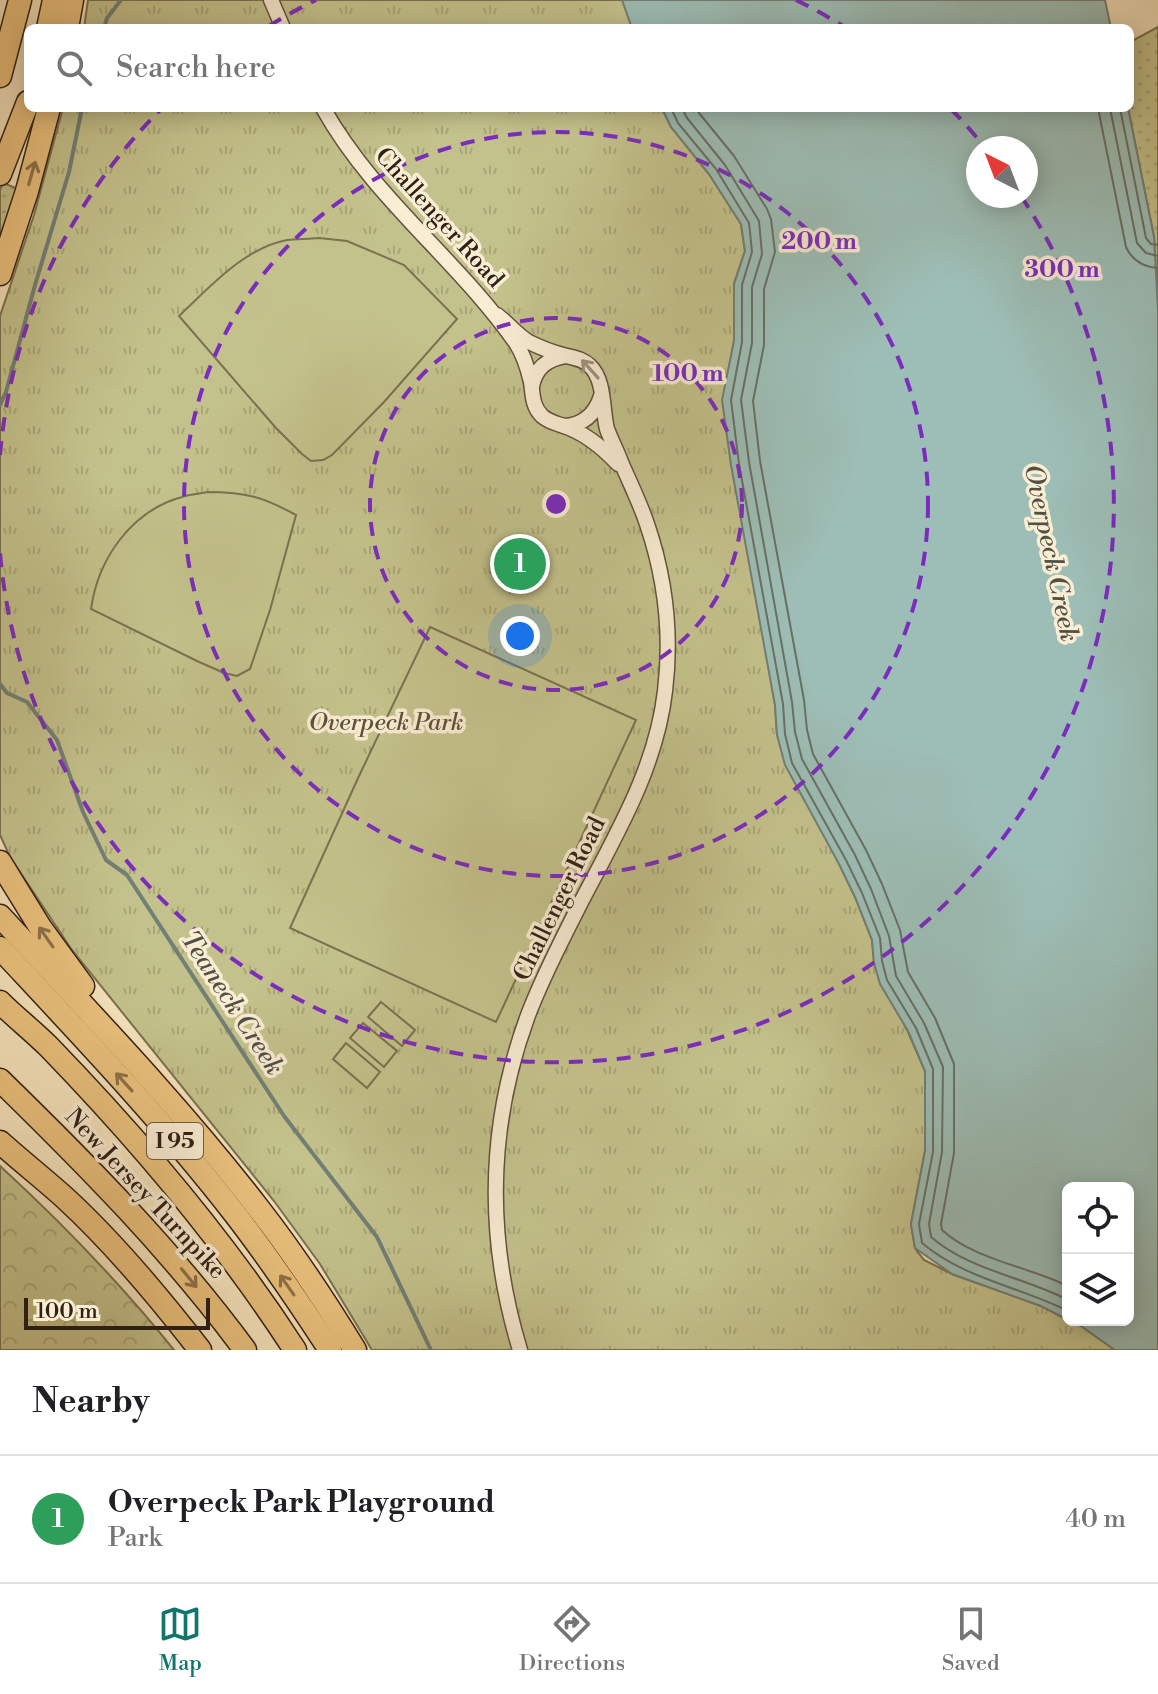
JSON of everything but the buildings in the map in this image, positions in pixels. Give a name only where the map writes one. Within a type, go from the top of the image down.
[{"type":"highway","points":[[0,76],[20,0]]},
{"type":"highway","points":[[49,24],[54,0]]},
{"type":"highway","points":[[68,24],[72,0]]},
{"type":"highway","points":[[0,174],[24,112]]},
{"type":"highway","points":[[0,274],[48,112]]},
{"type":"highway","points":[[0,862],[40,927],[71,971],[109,1016],[141,1068]]},
{"type":"highway","name":"I 95","points":[[0,916],[141,1068],[260,1209],[355,1350]]},
{"type":"highway","name":"I 95","points":[[0,948],[135,1094],[209,1181],[269,1260],[330,1350]]},
{"type":"highway","points":[[0,986],[19,1006],[46,1044]]},
{"type":"highway","points":[[0,1002],[46,1044],[122,1124],[187,1200],[239,1268],[295,1350]]},
{"type":"highway","name":"New Jersey Turnpike","points":[[0,1080],[148,1230],[195,1284],[245,1350]]},
{"type":"highway","points":[[0,1127],[36,1161],[200,1350]]},
{"type":"highway","points":[[0,1142],[64,1196]]},
{"type":"street","points":[[271,0],[281,24]]},
{"type":"street","name":"Challenger Road","points":[[326,112],[367,173],[425,240],[497,315],[529,341],[565,356],[579,358],[591,366],[599,379],[607,428],[647,522],[663,585],[668,651],[665,690],[651,756],[542,981],[527,1017],[504,1096],[496,1157],[496,1225],[500,1272],[520,1350]]},
{"type":"street","name":"Challenger Road","points":[[497,315],[519,347],[537,411],[552,423],[595,442],[626,473]]},
{"type":"street","points":[[532,386],[543,364],[565,356]]},
{"type":"street","points":[[564,426],[577,424],[589,417],[601,395]]},
{"type":"green space","points":[[88,0],[622,0],[631,24],[85,24]]},
{"type":"green space","points":[[1158,27],[1158,309],[1154,237],[1129,112],[1134,112],[1134,40]]},
{"type":"green space","name":"Overpeck Park","points":[[62,112],[664,112],[671,127],[709,174],[741,224],[745,251],[734,284],[734,341],[723,400],[775,705],[777,735],[855,897],[872,940],[874,963],[925,1071],[925,1151],[911,1224],[915,1248],[924,1260],[952,1274],[1041,1306],[1062,1316],[1062,1326],[1081,1326],[1115,1350],[372,1350],[320,1264],[274,1201],[72,950],[10,857],[0,835],[0,316],[34,215]]},
{"type":"green space","points":[[3,183],[21,190],[0,253],[0,190]]},
{"type":"green space","points":[[319,238],[347,241],[404,265],[457,319],[384,402],[332,455],[311,461],[276,428],[179,316],[228,270],[256,251],[287,240]]},
{"type":"green space","points":[[208,492],[254,497],[296,515],[250,669],[237,676],[197,661],[91,609],[109,555],[133,525],[164,504]]},
{"type":"green space","points":[[430,627],[636,720],[496,1022],[290,928]]},
{"type":"green space","points":[[381,1002],[415,1030],[402,1046],[368,1017]]},
{"type":"green space","points":[[363,1023],[397,1051],[384,1067],[350,1038]]},
{"type":"green space","points":[[346,1043],[380,1072],[367,1088],[333,1059]]},
{"type":"green space","points":[[0,1166],[90,1255],[174,1350],[0,1350]]},
{"type":"water","points":[[622,0],[1105,0],[1110,24],[631,24]]},
{"type":"water","name":"Overpeck Creek","points":[[664,112],[1129,112],[1154,237],[1158,309],[1158,1350],[1115,1350],[1081,1326],[1134,1326],[1134,1182],[1062,1182],[1062,1317],[1041,1306],[952,1274],[915,1248],[911,1224],[925,1151],[925,1071],[908,1031],[880,984],[872,940],[855,897],[785,765],[777,735],[775,705],[731,465],[722,400],[734,341],[734,284],[745,251],[741,224],[709,174],[671,127]]},
{"type":"waterway","name":"Teaneck Creek","points":[[105,24],[121,0]]},
{"type":"waterway","name":"Teaneck Creek","points":[[0,405],[69,172],[81,112]]},
{"type":"waterway","name":"Teaneck Creek","points":[[0,684],[7,693],[27,702],[57,740],[83,812],[106,860],[127,875],[284,1116],[377,1237],[431,1350]]},
{"type":"place","name":"Overpeck Park Playground","points":[[520,564]]}]
